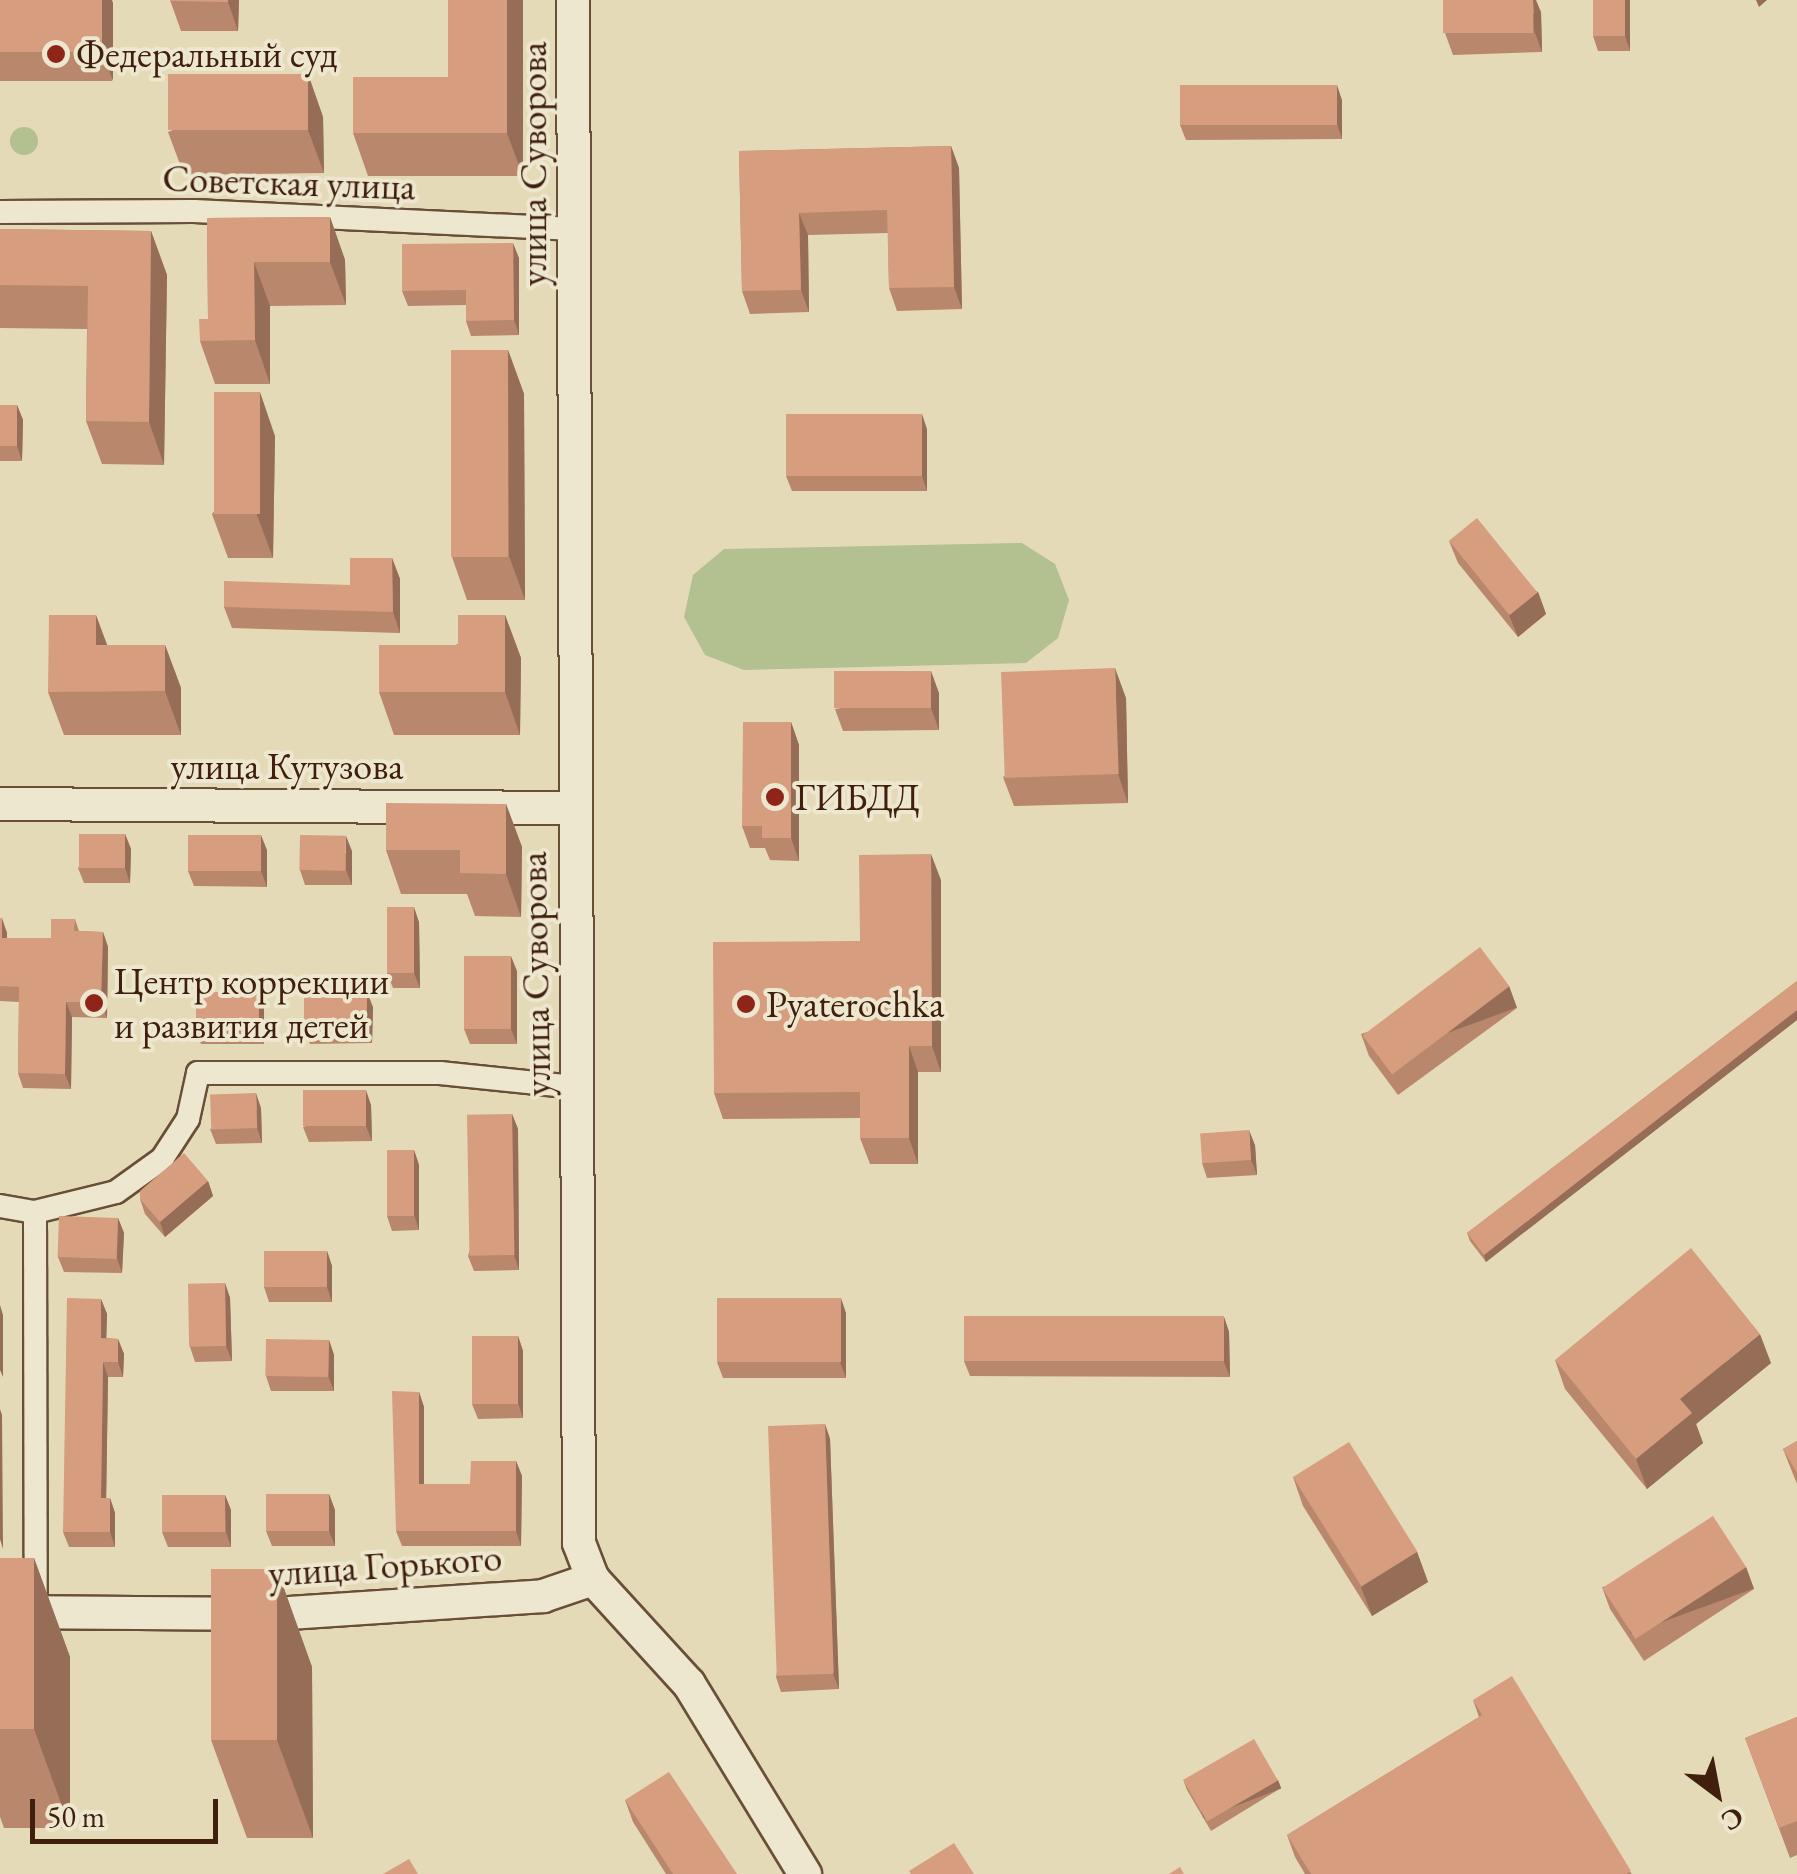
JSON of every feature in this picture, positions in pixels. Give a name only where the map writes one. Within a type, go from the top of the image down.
[{"type":"main road","name":"улица Суворова","points":[[572,0],[579,1543],[593,1580],[689,1684],[805,1874]]},
{"type":"main road","name":"улица Кутузова","points":[[0,804],[573,808]]},
{"type":"main road","name":"улица Горького","points":[[0,1612],[274,1614],[544,1596],[593,1580]]},
{"type":"street","name":"Советская улица","points":[[0,212],[194,212],[574,228]]},
{"type":"street","points":[[0,1206],[35,1212],[116,1192],[162,1159],[188,1119],[198,1073],[440,1073],[576,1087]]},
{"type":"street","points":[[35,1212],[36,1612]]},
{"type":"green space","points":[[24,127],[34,131],[38,141],[34,151],[24,155],[14,151],[10,141],[14,131]]},
{"type":"green space","points":[[1022,543],[1055,564],[1069,600],[1058,638],[1026,663],[744,670],[705,655],[684,617],[693,575],[724,549]]},
{"type":"building","points":[[0,0],[102,0],[102,52],[0,52]]},
{"type":"building","points":[[228,0],[228,2],[170,1]]},
{"type":"building","points":[[448,0],[507,0],[507,133],[353,133],[353,77],[448,77]]},
{"type":"building","points":[[1443,0],[1533,0],[1533,33],[1443,33]]},
{"type":"building","points":[[1593,0],[1625,0],[1625,36],[1593,36]]},
{"type":"building","points":[[168,74],[308,74],[308,130],[168,130]]},
{"type":"building","points":[[1180,85],[1337,85],[1337,125],[1180,125]]},
{"type":"building","points":[[951,146],[954,287],[889,288],[887,210],[799,213],[801,290],[742,291],[739,151]]},
{"type":"building","points":[[330,217],[330,262],[254,262],[255,340],[200,341],[199,319],[208,319],[207,218]]},
{"type":"building","points":[[0,229],[151,231],[149,422],[86,421],[88,286],[0,285]]},
{"type":"building","points":[[513,243],[514,320],[466,321],[466,290],[402,291],[402,244]]},
{"type":"building","points":[[451,350],[508,350],[508,557],[451,557]]},
{"type":"building","points":[[214,392],[260,392],[260,514],[214,514]]},
{"type":"building","points":[[0,405],[17,405],[17,446],[0,446]]},
{"type":"building","points":[[786,414],[922,414],[922,476],[786,476]]},
{"type":"building","points":[[1477,518],[1537,593],[1509,615],[1449,541]]},
{"type":"building","points":[[350,558],[392,558],[393,612],[224,607],[224,581],[350,585]]},
{"type":"building","points":[[49,615],[96,615],[96,645],[165,645],[165,691],[48,692]]},
{"type":"building","points":[[458,615],[505,615],[505,692],[379,692],[379,645],[458,645]]},
{"type":"building","points":[[1115,668],[1119,774],[1005,778],[1001,672]]},
{"type":"building","points":[[834,671],[931,671],[931,708],[834,708]]},
{"type":"building","name":"ГИБДД","points":[[743,722],[791,722],[791,838],[762,838],[762,826],[742,826]]},
{"type":"building","points":[[386,803],[506,804],[506,874],[460,873],[460,850],[386,850]]},
{"type":"building","points":[[79,834],[125,834],[125,868],[79,868]]},
{"type":"building","points":[[188,835],[261,835],[261,871],[188,871]]},
{"type":"building","points":[[300,835],[346,836],[345,871],[299,870]]},
{"type":"building","points":[[931,854],[932,1046],[909,1046],[909,1138],[860,1138],[860,1092],[714,1093],[713,942],[860,941],[859,855]]},
{"type":"building","points":[[387,907],[414,907],[414,973],[387,973]]},
{"type":"building","points":[[0,918],[2,938],[51,938],[51,919],[75,919],[74,931],[103,932],[101,1002],[66,1002],[65,1074],[18,1073],[19,987],[0,986]]},
{"type":"building","points":[[1480,947],[1509,986],[1392,1075],[1363,1035]]},
{"type":"building","points":[[464,956],[511,956],[511,1029],[464,1029]]},
{"type":"building","points":[[1797,981],[1797,1010],[1484,1255],[1467,1233]]},
{"type":"building","points":[[196,992],[259,992],[259,1029],[196,1029]]},
{"type":"building","points":[[304,992],[367,992],[367,1028],[304,1028]]},
{"type":"building","points":[[303,1090],[366,1090],[366,1126],[303,1126]]},
{"type":"building","points":[[256,1093],[257,1128],[211,1130],[210,1095]]},
{"type":"building","points":[[512,1114],[514,1255],[469,1256],[467,1115]]},
{"type":"building","points":[[1249,1130],[1251,1160],[1202,1163],[1200,1133]]},
{"type":"building","points":[[387,1150],[414,1150],[414,1216],[387,1216]]},
{"type":"building","points":[[184,1153],[208,1181],[160,1222],[140,1199],[140,1191]]},
{"type":"building","points":[[59,1216],[118,1218],[117,1259],[58,1257]]},
{"type":"building","points":[[1691,1248],[1760,1334],[1680,1399],[1692,1413],[1636,1459],[1555,1360]]},
{"type":"building","points":[[264,1251],[327,1251],[327,1287],[264,1287]]},
{"type":"building","points":[[225,1283],[226,1346],[189,1347],[188,1284]]},
{"type":"building","points":[[67,1298],[101,1299],[101,1338],[118,1339],[118,1362],[103,1362],[101,1498],[110,1498],[110,1532],[63,1532]]},
{"type":"building","points":[[717,1298],[841,1298],[841,1362],[717,1362]]},
{"type":"building","points":[[964,1316],[1224,1316],[1224,1361],[964,1361]]},
{"type":"building","points":[[472,1336],[518,1336],[518,1404],[472,1404]]},
{"type":"building","points":[[266,1339],[329,1340],[328,1377],[265,1376]]},
{"type":"building","points":[[392,1391],[419,1392],[419,1484],[470,1484],[471,1461],[516,1461],[516,1531],[396,1531]]},
{"type":"building","points":[[825,1424],[834,1674],[777,1676],[768,1426]]},
{"type":"building","points":[[1797,1441],[1797,1473],[1783,1449]]},
{"type":"building","points":[[1349,1442],[1417,1551],[1361,1586],[1293,1477]]},
{"type":"building","points":[[266,1494],[329,1494],[329,1531],[266,1531]]},
{"type":"building","points":[[162,1495],[225,1495],[225,1532],[162,1532]]},
{"type":"building","points":[[1713,1516],[1746,1567],[1636,1639],[1602,1588]]},
{"type":"building","points":[[0,1558],[34,1558],[34,1729],[0,1729]]},
{"type":"building","points":[[211,1569],[277,1569],[277,1740],[211,1740]]},
{"type":"building","points":[[1512,1676],[1631,1871],[1311,1874],[1287,1835],[1482,1715],[1473,1700]]},
{"type":"building","points":[[1797,1717],[1797,1821],[1779,1828],[1745,1738]]},
{"type":"building","points":[[1254,1739],[1278,1781],[1207,1822],[1183,1780]]},
{"type":"building","points":[[669,1772],[737,1874],[673,1874],[625,1800]]},
{"type":"building","points":[[954,1843],[974,1874],[911,1874],[909,1871]]},
{"type":"building","points":[[409,1859],[418,1874],[383,1874]]},
{"type":"place","name":"Федеральный суд","points":[[56,54]]},
{"type":"place","name":"ГИБДД","points":[[775,797]]},
{"type":"place","name":"Центр коррекции и развития детей","points":[[94,1003]]},
{"type":"place","name":"Pyaterochka","points":[[746,1004]]}]
